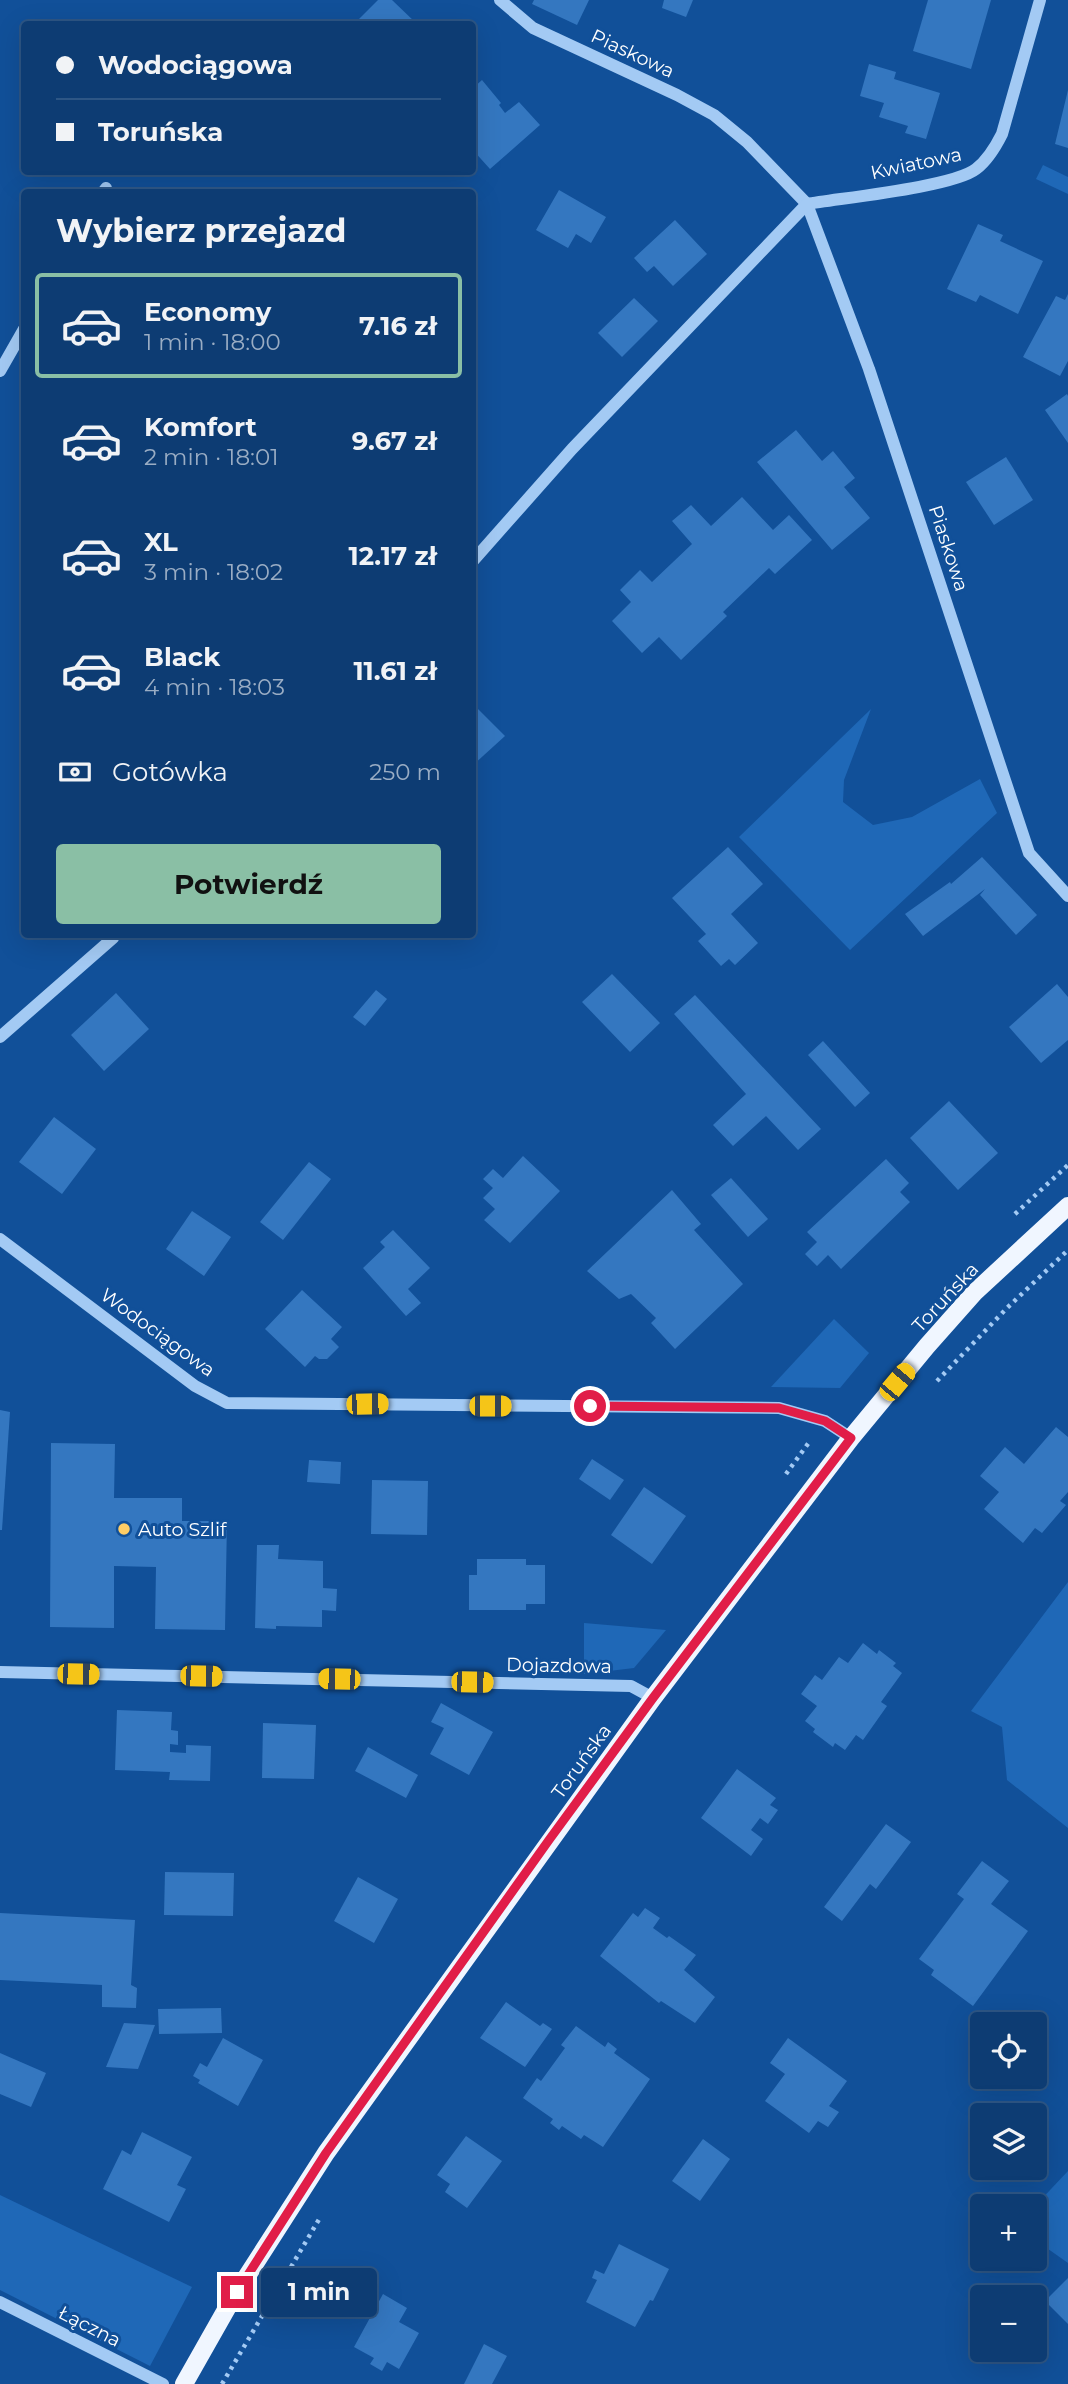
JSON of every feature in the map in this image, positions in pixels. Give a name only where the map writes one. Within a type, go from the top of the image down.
[{"type":"main road","name":"Toruńska","points":[[184,2384],[231,2301],[326,2153],[653,1698],[851,1438],[974,1293],[1068,1206]]},
{"type":"street","name":"Piaskowa","points":[[500,0],[533,28],[714,115],[747,142],[807,204],[869,369],[1029,853],[1068,896]]},
{"type":"street","name":"Kwiatowa","points":[[807,204],[933,184],[976,170],[994,149],[1002,134],[1040,0]]},
{"type":"street","points":[[476,557],[572,449],[807,204]]},
{"type":"street","points":[[0,371],[21,334]]},
{"type":"street","points":[[0,1037],[113,938]]},
{"type":"street","name":"Wodociągowa","points":[[0,1239],[195,1386],[228,1403],[779,1408],[825,1421],[851,1438]]},
{"type":"street","name":"Dojazdowa","points":[[0,1672],[631,1685],[653,1698]]},
{"type":"street","name":"Łączna","points":[[0,2302],[163,2384]]},
{"type":"path","points":[[932,1386],[1007,1308],[1068,1250]]},
{"type":"path","points":[[222,2384],[323,2213]]},
{"type":"shaded area","points":[[1043,165],[1068,177],[1068,194],[1036,179]]},
{"type":"shaded area","points":[[871,709],[844,780],[843,802],[873,825],[912,817],[980,779],[997,813],[850,950],[739,837]]},
{"type":"shaded area","points":[[834,1319],[869,1353],[840,1388],[771,1387]]},
{"type":"shaded area","points":[[1068,1582],[1068,1828],[1007,1780],[1002,1727],[971,1711]]},
{"type":"shaded area","points":[[584,1623],[666,1630],[634,1668],[584,1674]]},
{"type":"shaded area","points":[[1068,2171],[1068,2263],[1047,2248],[1046,2194]]},
{"type":"shaded area","points":[[0,2195],[192,2287],[150,2366],[0,2290]]},
{"type":"building","points":[[378,0],[392,0],[414,21],[357,21]]},
{"type":"building","points":[[534,0],[589,0],[577,25],[532,4]]},
{"type":"building","points":[[664,0],[693,0],[686,17],[662,8]]},
{"type":"building","points":[[928,0],[991,0],[971,69],[913,51]]},
{"type":"building","points":[[869,64],[896,72],[894,79],[940,93],[926,139],[905,133],[908,126],[879,117],[884,103],[860,96]]},
{"type":"building","points":[[482,80],[501,103],[499,105],[505,113],[519,102],[540,125],[490,169],[476,153],[476,85]]},
{"type":"building","points":[[1068,90],[1068,148],[1055,144]]},
{"type":"building","points":[[559,190],[606,217],[591,243],[576,234],[568,248],[536,230]]},
{"type":"building","points":[[675,220],[707,254],[673,286],[654,266],[647,272],[634,258]]},
{"type":"building","points":[[978,224],[1003,235],[1000,241],[1043,261],[1018,314],[980,295],[976,302],[947,289]]},
{"type":"building","points":[[1068,294],[1068,361],[1060,376],[1023,357],[1056,296],[1065,300]]},
{"type":"building","points":[[634,298],[658,321],[622,357],[598,333]]},
{"type":"building","points":[[1067,394],[1068,396],[1068,443],[1045,410]]},
{"type":"building","points":[[796,430],[822,461],[833,451],[855,478],[844,487],[870,518],[832,550],[757,462]]},
{"type":"building","points":[[1006,457],[1033,500],[994,525],[966,482]]},
{"type":"building","points":[[742,497],[773,530],[789,515],[812,540],[775,574],[769,568],[723,612],[727,616],[681,660],[659,637],[642,653],[612,621],[631,602],[620,590],[640,570],[652,582],[692,544],[672,521],[691,505],[711,526]]},
{"type":"building","points":[[476,707],[505,736],[476,762]]},
{"type":"building","points":[[728,847],[763,884],[731,914],[758,943],[735,965],[729,959],[721,966],[698,941],[706,934],[672,898]]},
{"type":"building","points":[[982,857],[1037,915],[1016,935],[980,895],[985,889],[923,936],[905,914],[950,882],[951,884]]},
{"type":"building","points":[[612,974],[660,1023],[630,1052],[582,1002]]},
{"type":"building","points":[[1057,984],[1068,997],[1068,1040],[1041,1063],[1009,1027]]},
{"type":"building","points":[[376,990],[387,999],[365,1026],[353,1017]]},
{"type":"building","points":[[116,993],[149,1029],[104,1071],[71,1035]]},
{"type":"building","points":[[695,995],[821,1129],[798,1150],[766,1116],[733,1146],[713,1125],[746,1094],[674,1014]]},
{"type":"building","points":[[823,1041],[870,1093],[855,1107],[808,1055]]},
{"type":"building","points":[[949,1101],[998,1153],[958,1190],[910,1138]]},
{"type":"building","points":[[54,1117],[96,1149],[62,1194],[19,1162]]},
{"type":"building","points":[[523,1156],[560,1191],[510,1243],[484,1220],[495,1209],[483,1198],[493,1188],[483,1179],[493,1169],[503,1178]]},
{"type":"building","points":[[886,1159],[909,1183],[900,1192],[910,1202],[841,1269],[828,1255],[817,1266],[805,1254],[817,1242],[807,1232]]},
{"type":"building","points":[[309,1162],[331,1179],[283,1240],[260,1222]]},
{"type":"building","points":[[731,1178],[768,1219],[748,1237],[711,1195]]},
{"type":"building","points":[[672,1190],[701,1224],[694,1230],[743,1284],[675,1349],[651,1323],[656,1318],[631,1294],[619,1299],[587,1271]]},
{"type":"building","points":[[192,1211],[231,1237],[204,1276],[166,1249]]},
{"type":"building","points":[[393,1230],[430,1268],[408,1289],[421,1303],[406,1316],[363,1268],[385,1247],[380,1242]]},
{"type":"building","points":[[302,1290],[342,1327],[331,1339],[339,1347],[327,1359],[315,1356],[305,1367],[265,1329]]},
{"type":"building","points":[[0,1410],[10,1412],[2,1530],[0,1530]]},
{"type":"building","points":[[1056,1427],[1068,1437],[1068,1492],[1060,1501],[1066,1505],[1042,1533],[1035,1528],[1023,1543],[984,1509],[999,1492],[980,1476],[1005,1447],[1024,1464]]},
{"type":"building","points":[[51,1443],[115,1444],[114,1498],[182,1498],[182,1521],[227,1521],[225,1630],[155,1629],[156,1567],[114,1566],[114,1628],[50,1627]]},
{"type":"building","points":[[592,1459],[624,1480],[610,1500],[579,1479]]},
{"type":"building","points":[[309,1460],[341,1462],[340,1484],[307,1482]]},
{"type":"building","points":[[372,1480],[428,1481],[427,1535],[371,1534]]},
{"type":"building","points":[[644,1487],[686,1516],[652,1564],[611,1535]]},
{"type":"building","points":[[257,1545],[279,1545],[278,1559],[323,1561],[323,1588],[337,1589],[336,1611],[322,1610],[322,1627],[255,1628]]},
{"type":"building","points":[[477,1559],[526,1559],[526,1565],[545,1565],[545,1604],[526,1604],[526,1610],[469,1610],[469,1575],[477,1575]]},
{"type":"building","points":[[863,1643],[877,1654],[879,1650],[896,1663],[893,1666],[902,1673],[881,1702],[887,1706],[863,1740],[856,1735],[845,1750],[835,1743],[833,1747],[813,1732],[815,1729],[805,1721],[817,1706],[801,1694],[815,1675],[822,1680],[839,1657],[848,1663]]},
{"type":"building","points":[[441,1703],[493,1732],[469,1775],[430,1754],[444,1728],[431,1722]]},
{"type":"building","points":[[117,1710],[172,1712],[171,1730],[178,1731],[178,1745],[170,1744],[170,1752],[186,1753],[186,1745],[211,1746],[210,1781],[169,1780],[170,1772],[115,1770]]},
{"type":"building","points":[[263,1723],[316,1725],[314,1779],[262,1778]]},
{"type":"building","points":[[368,1747],[418,1775],[406,1798],[355,1771]]},
{"type":"building","points":[[737,1769],[776,1798],[770,1805],[778,1810],[768,1824],[760,1818],[751,1830],[763,1839],[751,1856],[701,1818]]},
{"type":"building","points":[[886,1824],[911,1842],[876,1889],[870,1884],[842,1921],[824,1907]]},
{"type":"building","points":[[982,1861],[1009,1881],[991,1904],[1028,1931],[973,2006],[931,1975],[934,1970],[919,1959],[964,1899],[957,1894]]},
{"type":"building","points":[[165,1872],[234,1873],[233,1916],[164,1915]]},
{"type":"building","points":[[358,1877],[398,1899],[374,1943],[334,1921]]},
{"type":"building","points":[[645,1908],[660,1918],[653,1928],[696,1955],[684,1970],[715,1997],[695,2023],[661,2001],[659,2003],[600,1956],[633,1913],[638,1917]]},
{"type":"building","points":[[0,1913],[135,1920],[131,1985],[137,1988],[136,2008],[102,2007],[102,1985],[0,1980]]},
{"type":"building","points":[[506,2002],[540,2026],[543,2023],[552,2029],[525,2067],[480,2038]]},
{"type":"building","points":[[221,2008],[222,2033],[159,2034],[158,2009]]},
{"type":"building","points":[[124,2023],[155,2025],[138,2069],[106,2067]]},
{"type":"building","points":[[576,2026],[605,2047],[608,2042],[617,2049],[614,2053],[650,2079],[603,2147],[584,2135],[581,2139],[562,2126],[559,2130],[550,2123],[553,2119],[523,2098],[537,2078],[541,2081],[565,2048],[561,2045]]},
{"type":"building","points":[[223,2038],[263,2060],[238,2106],[198,2083],[200,2080],[193,2076],[200,2063],[207,2067]]},
{"type":"building","points":[[788,2038],[847,2081],[829,2106],[839,2112],[828,2127],[818,2121],[809,2133],[765,2101],[785,2074],[770,2063]]},
{"type":"building","points":[[0,2053],[46,2073],[31,2107],[0,2094]]},
{"type":"building","points":[[142,2132],[192,2157],[177,2185],[186,2189],[169,2222],[103,2189],[122,2150],[131,2155]]},
{"type":"building","points":[[466,2136],[502,2161],[467,2208],[445,2192],[450,2184],[437,2175]]},
{"type":"building","points":[[703,2139],[730,2159],[700,2201],[672,2181]]},
{"type":"building","points":[[619,2244],[669,2269],[653,2301],[650,2300],[635,2327],[586,2302],[597,2280],[592,2278],[595,2270],[604,2274]]},
{"type":"building","points":[[1068,2278],[1068,2324],[1047,2303],[1047,2299]]},
{"type":"building","points":[[383,2294],[407,2308],[399,2322],[419,2333],[399,2369],[387,2362],[382,2371],[370,2364],[374,2358],[354,2347]]},
{"type":"building","points":[[484,2344],[507,2356],[492,2384],[464,2384]]},
{"type":"place","name":"Auto Szlif","points":[[124,1529]]},
{"type":"route","points":[[237,2292],[326,2153],[549,1840],[653,1698],[851,1438],[825,1421],[779,1408],[590,1406]]}]
